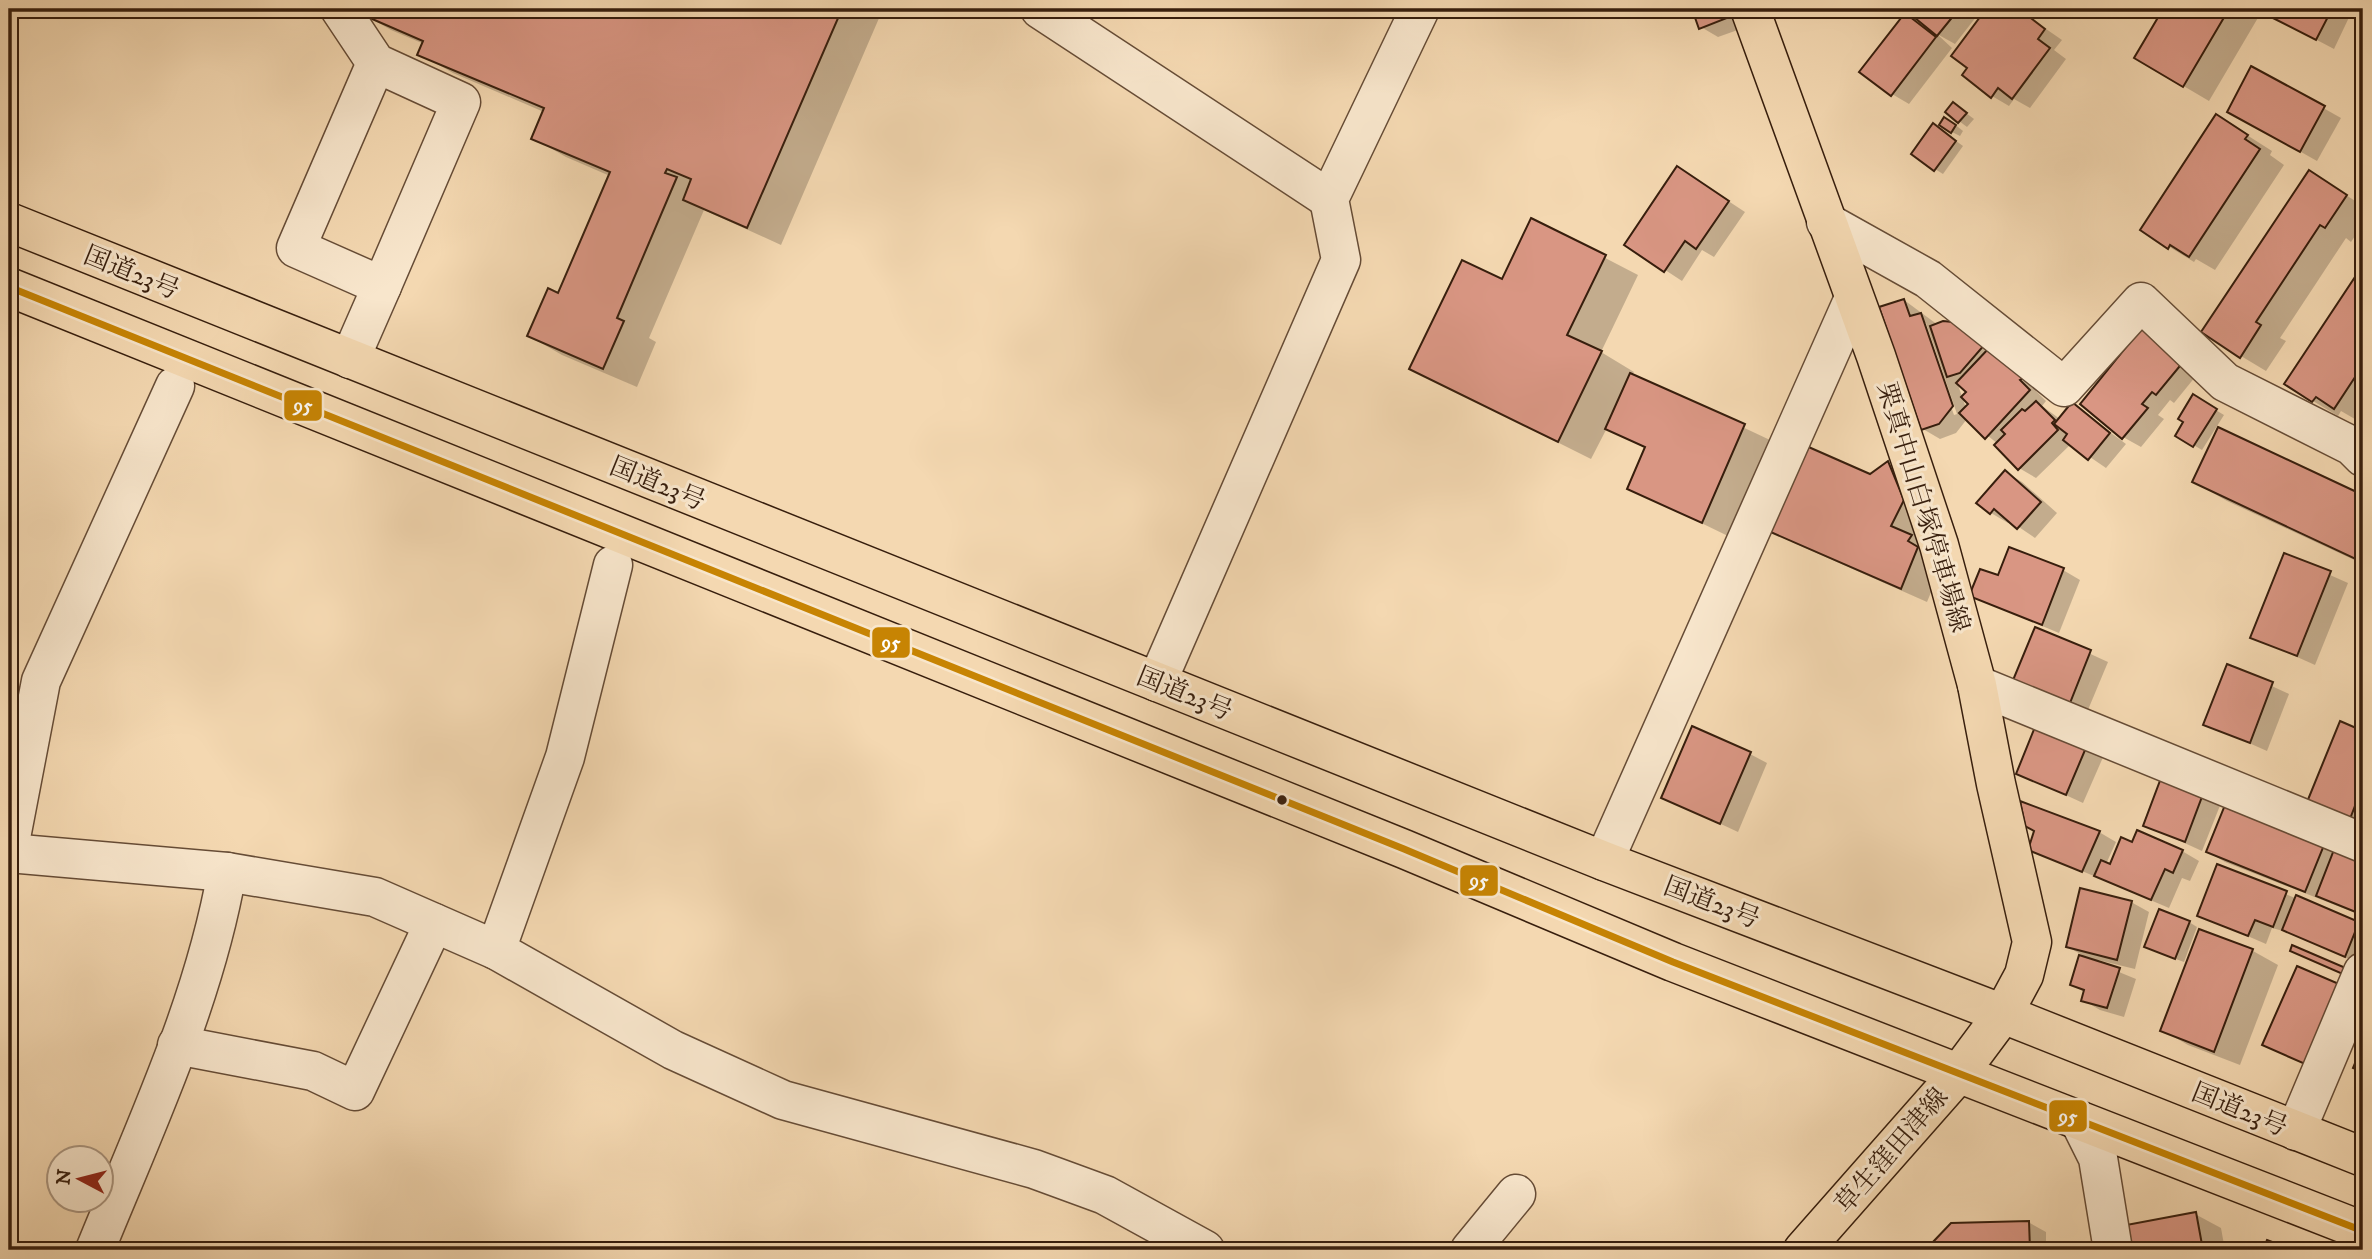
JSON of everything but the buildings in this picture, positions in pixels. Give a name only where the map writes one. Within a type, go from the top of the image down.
[{"type":"main road","name":"栗真中山白塚停車場線","points":[[1751,9],[1939,545],[1978,685],[1996,784],[2032,942],[2024,975],[2003,1014]]},
{"type":"main road","name":"国道23号","points":[[9,222],[1604,861],[2003,1014],[2363,1157]]},
{"type":"main road","points":[[9,287],[1404,849],[1673,962],[2363,1231]]},
{"type":"main road","name":"草生窪田津線","points":[[1803,1250],[1959,1073],[2003,1014]]},
{"type":"street","points":[[340,9],[376,63],[461,102],[350,359]]},
{"type":"street","points":[[1040,9],[1329,199]]},
{"type":"street","points":[[1157,682],[1341,260],[1329,199],[1420,9]]},
{"type":"street","points":[[376,63],[296,248],[382,286]]},
{"type":"street","points":[[1826,222],[1928,279],[2064,387],[2141,302],[2225,382],[2360,442]]},
{"type":"street","points":[[1604,861],[1854,298]]},
{"type":"street","points":[[175,386],[41,681],[9,851],[227,872],[375,897],[496,950],[673,1050],[783,1100],[1034,1168],[1105,1195],[1205,1250]]},
{"type":"street","points":[[496,950],[565,757],[613,565]]},
{"type":"street","points":[[1978,685],[2363,843]]},
{"type":"street","points":[[95,1250],[177,1045],[219,916],[227,872]]},
{"type":"street","points":[[177,1045],[313,1071],[355,1091],[434,923]]},
{"type":"street","points":[[2296,1131],[2363,972]]},
{"type":"street","points":[[2078,1120],[2098,1158],[2113,1250]]},
{"type":"street","points":[[1470,1250],[1516,1194]]},
{"type":"transit line","name":"95","points":[[9,287],[1404,849],[1673,962],[2363,1231]]}]
